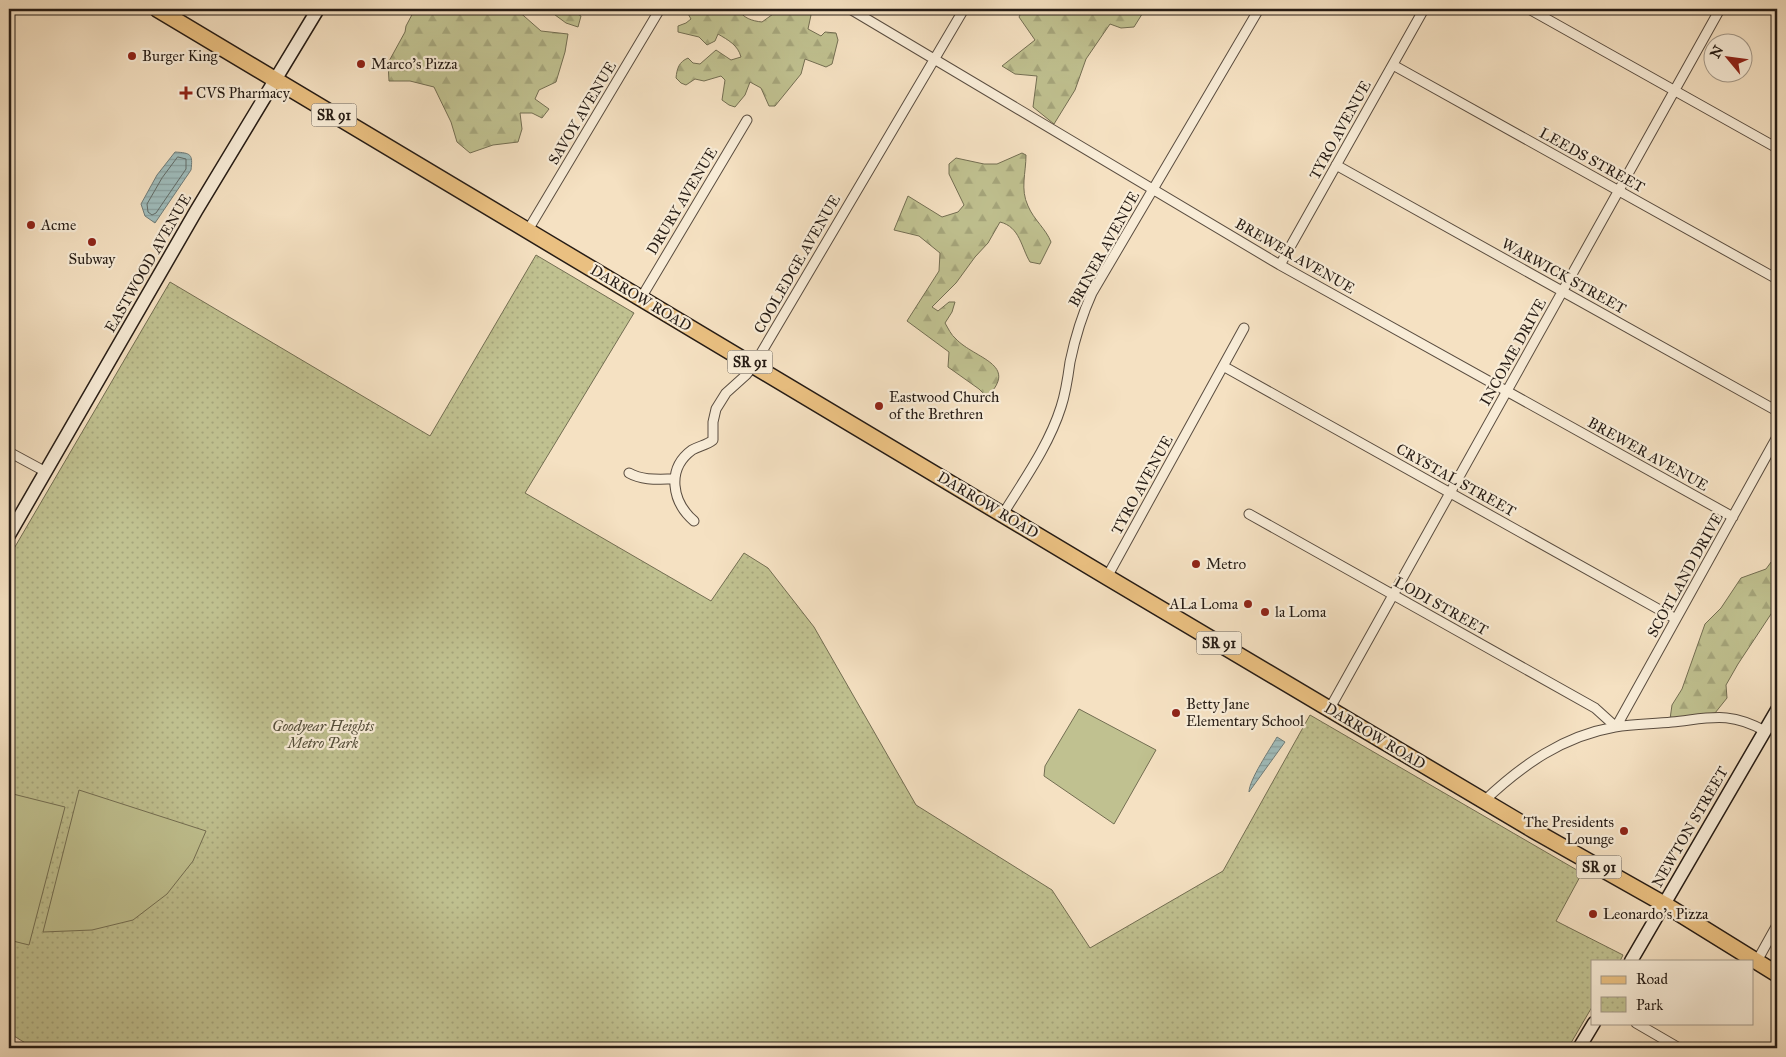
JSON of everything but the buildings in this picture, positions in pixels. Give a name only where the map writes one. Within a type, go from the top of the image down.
[{"type":"main road","name":"DARROW ROAD","points":[[157,9],[202,34],[1484,801],[1664,904],[1777,974]]},
{"type":"street","name":"EASTWOOD AVENUE","points":[[9,535],[196,212],[318,9]]},
{"type":"street","name":"SAVOY AVENUE","points":[[528,230],[660,9]]},
{"type":"street","name":"BREWER AVENUE","points":[[850,9],[1280,265],[1733,517]]},
{"type":"street","name":"COOLEDGE AVENUE","points":[[675,479],[678,467],[686,455],[713,440],[713,422],[716,409],[726,393],[754,365],[964,9]]},
{"type":"street","name":"BRINER AVENUE","points":[[1003,514],[1036,459],[1058,415],[1066,388],[1075,342],[1087,304],[1101,276],[1259,9]]},
{"type":"street","name":"TYRO AVENUE","points":[[1280,265],[1424,9]]},
{"type":"street","points":[[1528,9],[1777,148]]},
{"type":"street","name":"INCOME DRIVE","points":[[1330,708],[1720,9]]},
{"type":"street","name":"LEEDS STREET","points":[[1393,65],[1777,279]]},
{"type":"street","name":"DRURY AVENUE","points":[[641,298],[747,120]]},
{"type":"street","name":"WARWICK STREET","points":[[1336,165],[1777,410]]},
{"type":"street","name":"TYRO AVENUE","points":[[1107,577],[1244,328]]},
{"type":"street","name":"CRYSTAL STREET","points":[[1223,366],[1676,618]]},
{"type":"street","name":"SCOTLAND DRIVE","points":[[1616,727],[1777,437]]},
{"type":"street","points":[[9,452],[46,472]]},
{"type":"street","points":[[629,473],[646,478],[675,479],[677,499],[681,507],[694,521]]},
{"type":"street","name":"LODI STREET","points":[[1249,514],[1596,708],[1616,727]]},
{"type":"street","name":"NEWTON STREET","points":[[1632,960],[1765,730],[1776,716]]},
{"type":"street","points":[[1484,801],[1507,779],[1535,759],[1576,738],[1616,727],[1730,717],[1765,730]]},
{"type":"street","points":[[1757,961],[1777,925]]},
{"type":"street","points":[[1579,1048],[1593,1024]]},
{"type":"street","points":[[1638,1024],[1678,1048]]},
{"type":"green space","points":[[415,9],[516,9],[541,31],[568,34],[556,82],[539,90],[535,99],[549,109],[542,118],[532,113],[520,113],[522,129],[518,142],[493,145],[470,153],[457,142],[451,122],[434,87],[410,81],[389,81],[388,63]]},
{"type":"green space","points":[[547,9],[569,9],[581,16],[578,27],[566,23]]},
{"type":"green space","points":[[682,9],[698,9],[706,12],[709,9],[738,9],[742,15],[762,22],[780,9],[815,9],[811,15],[808,29],[821,36],[825,32],[836,33],[838,40],[832,64],[826,67],[805,59],[801,74],[775,106],[769,106],[761,88],[750,82],[745,95],[735,107],[729,105],[722,100],[725,80],[721,76],[704,81],[695,79],[686,85],[676,78],[682,61],[688,58],[693,63],[700,64],[716,50],[731,60],[741,57],[735,46],[718,34],[715,41],[707,45],[699,37],[678,32],[678,26],[691,19],[687,12]]},
{"type":"green space","points":[[1023,9],[1151,9],[1144,11],[1134,27],[1121,28],[1110,24],[1086,59],[1075,90],[1054,124],[1033,107],[1037,76],[1015,74],[1002,66],[1035,40],[1019,17]]},
{"type":"green space","points":[[1022,153],[1026,155],[1024,193],[1026,200],[1051,242],[1040,264],[1030,262],[1016,233],[1012,228],[1000,222],[988,243],[956,283],[932,307],[938,311],[949,302],[955,302],[952,312],[945,323],[950,331],[964,346],[983,357],[997,369],[999,377],[996,386],[987,397],[948,367],[949,352],[907,321],[939,271],[940,253],[919,236],[894,230],[908,196],[942,217],[958,212],[964,205],[949,174],[949,164],[956,158],[984,164],[997,164]]},
{"type":"green space","name":"Goodyear Heights Metro Park","points":[[536,255],[634,313],[525,493],[711,601],[744,553],[768,568],[814,627],[916,805],[1052,890],[1090,948],[1223,871],[1310,715],[1582,873],[1556,921],[1623,955],[1620,960],[1591,960],[1591,1009],[1568,1048],[24,1048],[27,1044],[9,1033],[9,557],[170,282],[430,436]]},
{"type":"green space","points":[[1777,554],[1777,605],[1726,685],[1727,698],[1715,713],[1670,719],[1672,705],[1682,689],[1705,624],[1721,608],[1741,578],[1766,569]]},
{"type":"green space","points":[[1079,709],[1156,750],[1114,824],[1044,776],[1045,766]]},
{"type":"green space","points":[[79,790],[206,831],[193,861],[167,894],[133,920],[92,930],[43,932]]},
{"type":"green space","points":[[9,793],[65,807],[29,945],[9,940]]},
{"type":"water","points":[[175,152],[190,155],[192,161],[191,170],[155,223],[145,216],[141,204],[157,175]]},
{"type":"water","points":[[1277,737],[1285,742],[1249,792],[1256,772]]},
{"type":"place","name":"Burger King","points":[[132,56]]},
{"type":"place","name":"Marco's Pizza","points":[[361,64]]},
{"type":"place","name":"CVS Pharmacy","points":[[186,93]]},
{"type":"place","name":"Acme","points":[[31,225]]},
{"type":"place","name":"Subway","points":[[92,242]]},
{"type":"place","name":"Eastwood Church of the Brethren","points":[[879,406]]},
{"type":"place","name":"Metro","points":[[1196,564]]},
{"type":"place","name":"ALa Loma","points":[[1248,604]]},
{"type":"place","name":"la Loma","points":[[1265,612]]},
{"type":"place","name":"Betty Jane Elementary School","points":[[1176,713]]},
{"type":"place","name":"The Presidents Lounge","points":[[1624,831]]},
{"type":"place","name":"Leonardo's Pizza","points":[[1593,914]]}]
